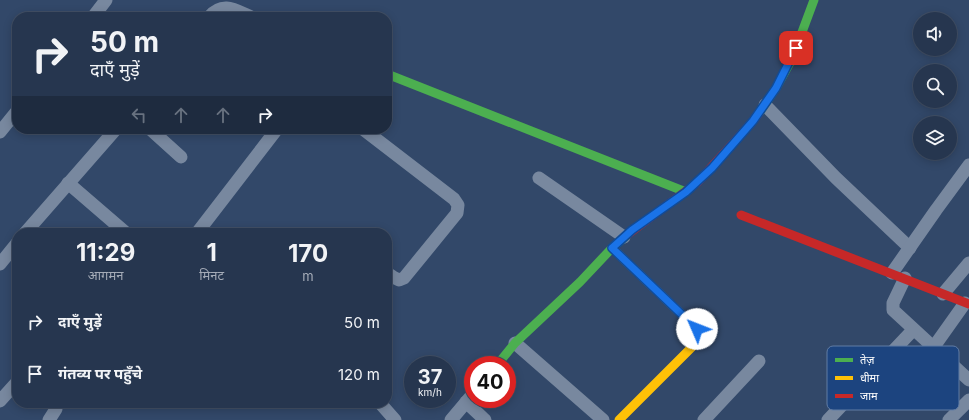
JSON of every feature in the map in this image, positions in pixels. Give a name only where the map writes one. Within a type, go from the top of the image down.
[{"type":"street","points":[[97,12],[106,0]]},
{"type":"street","points":[[504,356],[515,343],[580,282],[624,237],[646,219],[686,192],[712,168],[753,121],[776,88],[792,59],[814,0]]},
{"type":"street","points":[[214,12],[223,7],[239,12]]},
{"type":"street","points":[[392,76],[686,192]]},
{"type":"street","points":[[765,105],[836,178],[910,248]]},
{"type":"street","points":[[0,132],[12,117]]},
{"type":"street","points":[[29,228],[112,134]]},
{"type":"street","points":[[156,134],[181,157]]},
{"type":"street","points":[[201,228],[273,134]]},
{"type":"street","points":[[370,134],[454,199],[458,205],[456,213],[404,278],[399,280],[392,277]]},
{"type":"street","points":[[892,273],[969,165]]},
{"type":"street","points":[[539,178],[624,237]]},
{"type":"street","points":[[68,183],[120,228]]},
{"type":"street","points":[[741,215],[967,303],[935,346]]},
{"type":"street","points":[[612,248],[697,329],[699,335],[696,342],[688,352],[619,420]]},
{"type":"street","points":[[0,264],[12,249]]},
{"type":"street","points":[[943,294],[969,263]]},
{"type":"street","points":[[905,278],[893,303],[893,310],[931,346]]},
{"type":"street","points":[[899,346],[914,330]]},
{"type":"street","points":[[515,343],[603,420]]},
{"type":"street","points":[[704,420],[759,361]]},
{"type":"street","points":[[959,371],[969,380]]},
{"type":"street","points":[[0,401],[12,388]]},
{"type":"street","points":[[949,420],[969,400]]},
{"type":"street","points":[[451,420],[464,405]]},
{"type":"street","points":[[49,420],[56,408]]},
{"type":"street","points":[[384,408],[395,420]]},
{"type":"street","points":[[477,408],[485,420]]},
{"type":"street","points":[[828,420],[838,410]]},
{"type":"traffic: fast","points":[[759,113],[776,88],[792,59],[814,0]]},
{"type":"traffic: fast","points":[[392,76],[686,192]]},
{"type":"traffic: fast","points":[[504,356],[515,343],[580,282],[612,248],[627,235]]},
{"type":"traffic: slow","points":[[612,248],[697,329],[697,336],[693,346],[619,420]]},
{"type":"traffic: jam","points":[[627,235],[698,182],[759,113]]},
{"type":"traffic: jam","points":[[741,215],[969,304]]},
{"type":"route","points":[[697,329],[612,248],[646,219],[686,192],[712,168],[753,121],[776,88],[792,59],[796,48]]}]
